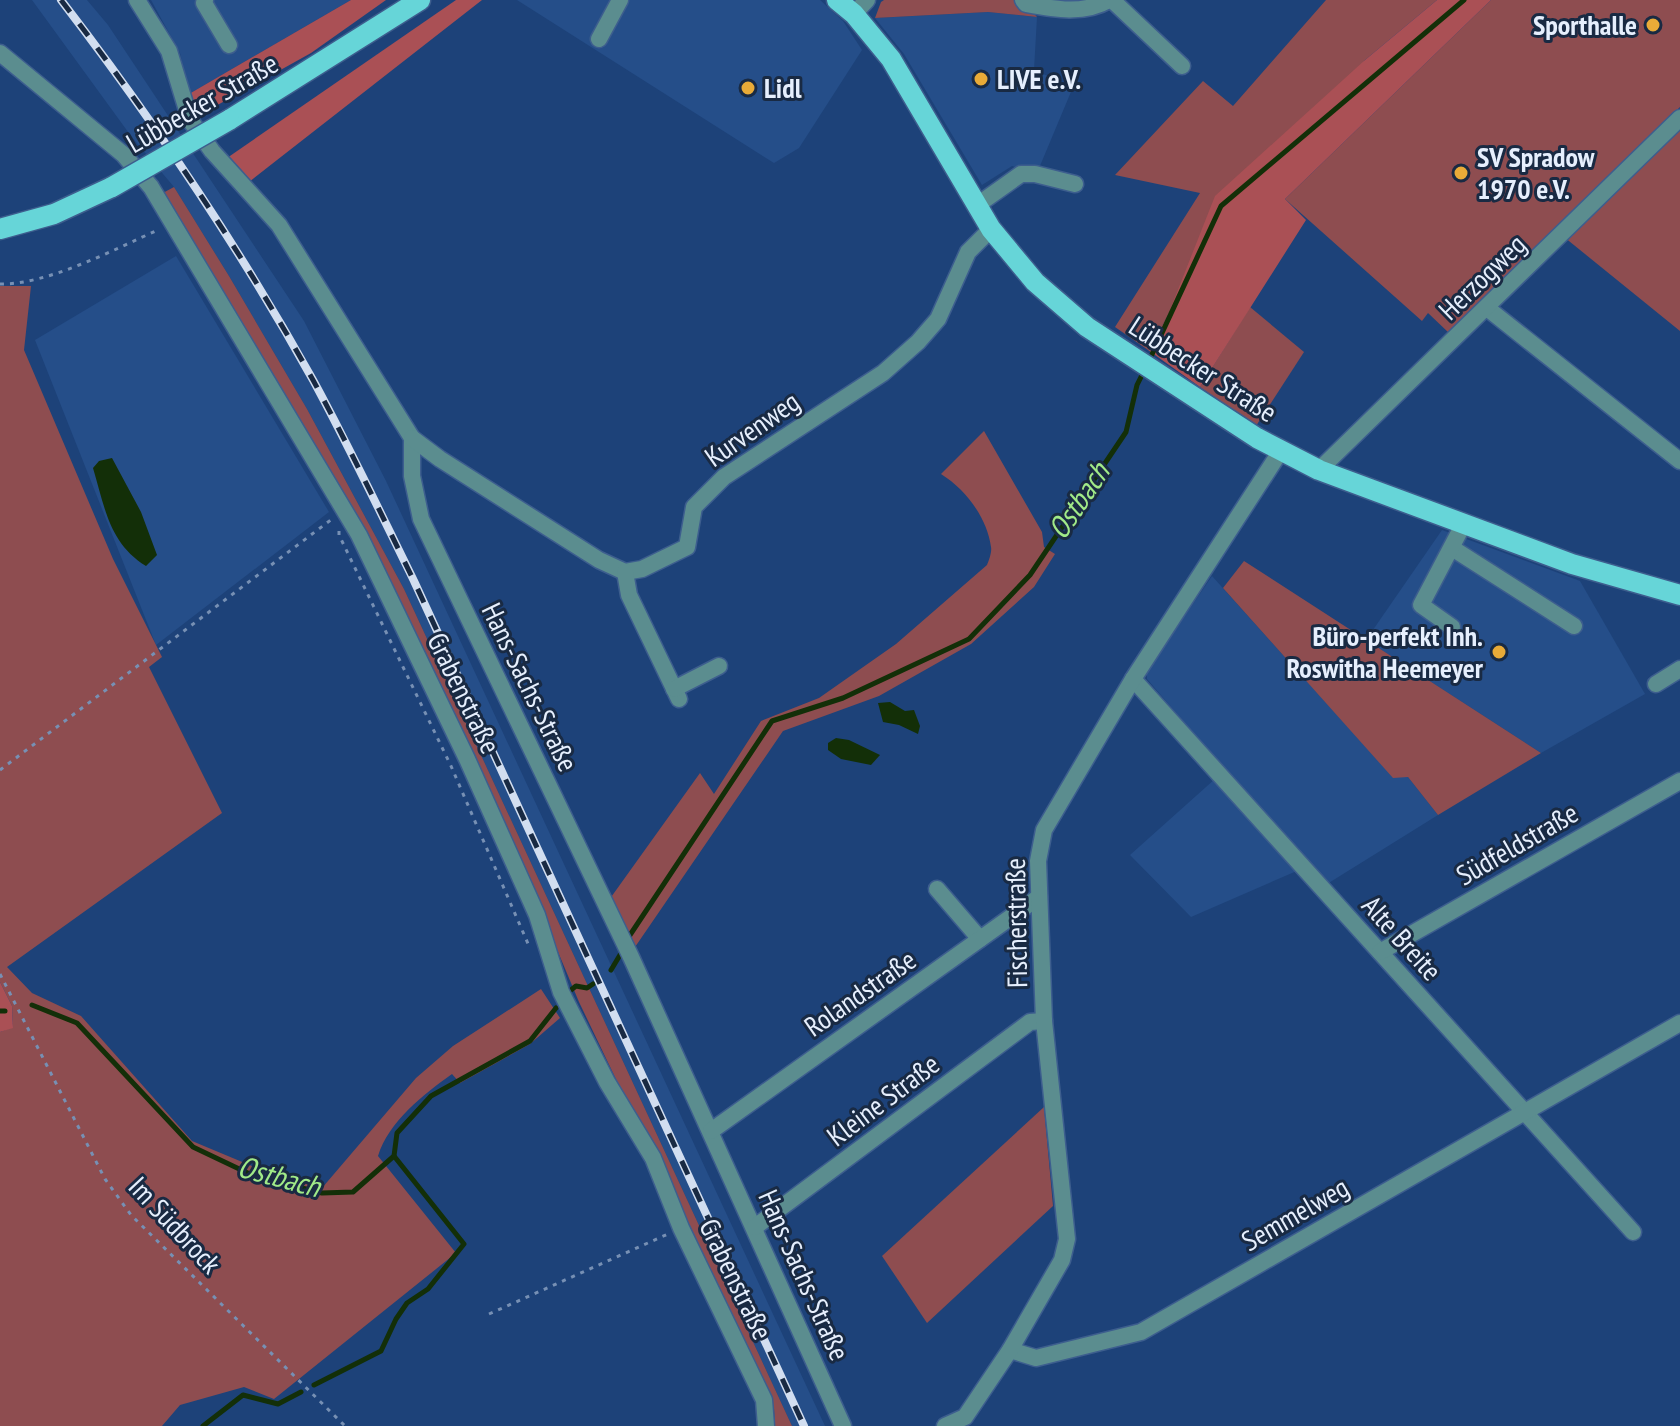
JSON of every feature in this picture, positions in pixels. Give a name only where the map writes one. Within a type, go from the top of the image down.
[{"type":"main road","name":"Lübbecker Straße","points":[[0,229],[54,214],[112,187],[229,120],[420,0]]},
{"type":"main road","name":"Lübbecker Straße","points":[[837,0],[860,7],[991,229],[1035,282],[1087,327],[1280,452],[1319,470],[1572,564],[1680,595]]},
{"type":"street","points":[[137,0],[169,51],[190,120],[212,151],[279,225],[412,438],[599,560],[625,572],[629,595],[676,694],[719,666]]},
{"type":"street","points":[[205,0],[229,45]]},
{"type":"street","points":[[599,39],[620,0]]},
{"type":"street","points":[[1023,0],[1026,4],[1057,10],[1097,7],[1111,0],[1182,66]]},
{"type":"street","name":"Grabenstraße","points":[[0,53],[124,155],[151,187],[359,535],[467,759],[537,915],[561,992],[607,1082],[653,1158],[681,1228],[764,1400],[766,1426]]},
{"type":"street","name":"Herzogweg","points":[[1319,470],[1680,118]]},
{"type":"street","points":[[976,206],[1021,174],[1035,174],[1075,184]]},
{"type":"street","name":"Kurvenweg","points":[[625,572],[642,569],[687,547],[694,507],[724,477],[883,373],[918,342],[938,319],[968,252],[991,229]]},
{"type":"street","points":[[1487,308],[1680,461]]},
{"type":"street","name":"Hans-Sachs-Straße","points":[[412,438],[412,476],[421,519],[631,957],[843,1426]]},
{"type":"street","name":"Fischerstraße","points":[[1010,1350],[1062,1260],[1067,1239],[1044,1021],[1038,861],[1044,830],[1133,679],[1280,452]]},
{"type":"street","points":[[412,476],[424,465],[440,459]]},
{"type":"street","points":[[1452,627],[1421,605],[1463,525]]},
{"type":"street","points":[[1452,548],[1574,626]]},
{"type":"street","points":[[1656,684],[1680,669]]},
{"type":"street","name":"Alte Breite","points":[[1133,679],[1633,1232]]},
{"type":"street","name":"Südfeldstraße","points":[[1380,952],[1680,781]]},
{"type":"street","points":[[937,889],[980,939]]},
{"type":"street","name":"Rolandstraße","points":[[711,1131],[1039,897]]},
{"type":"street","name":"Kleine Straße","points":[[755,1227],[1030,1022],[1044,1021]]},
{"type":"street","name":"Semmelweg","points":[[1010,1350],[1036,1358],[1141,1332],[1680,1023]]},
{"type":"street","points":[[945,1426],[967,1422],[1010,1350]]},
{"type":"path","points":[[0,284],[33,279],[83,263],[172,224]]},
{"type":"path","points":[[0,770],[344,509]]},
{"type":"path","name":"Im Südbrock","points":[[0,974],[105,1179],[131,1215],[345,1426]]},
{"type":"path","points":[[489,1314],[681,1228]]},
{"type":"shaded area","points":[[32,0],[87,0],[108,25],[304,321],[386,481],[825,1426],[792,1426],[404,589],[307,409],[174,187],[131,136]]},
{"type":"shaded area","points":[[151,0],[351,0],[189,94],[180,53]]},
{"type":"shaded area","points":[[351,0],[386,0],[311,53],[196,117],[189,94]]},
{"type":"shaded area","points":[[456,0],[482,0],[249,182],[227,158]]},
{"type":"shaded area","points":[[517,0],[820,0],[843,21],[862,50],[799,148],[774,163]]},
{"type":"shaded area","points":[[884,0],[1022,0],[1037,17],[988,12],[875,18]]},
{"type":"shaded area","points":[[1326,0],[1437,0],[1365,60],[1168,315],[1148,350],[1115,327],[1200,193],[1115,175],[1203,81],[1233,106]]},
{"type":"shaded area","points":[[1437,0],[1491,0],[1285,199],[1306,220],[1200,387],[1148,350],[1168,315],[1215,196],[1365,60]]},
{"type":"shaded area","name":"SV Spradow 1970 e.V.","points":[[1491,0],[1680,0],[1680,107],[1449,333],[1428,313],[1422,321],[1285,199]]},
{"type":"shaded area","points":[[988,12],[1037,17],[1034,70],[1073,87],[1037,173],[1012,166],[982,185],[904,54],[875,18]]},
{"type":"shaded area","points":[[1680,130],[1680,331],[1564,237]]},
{"type":"shaded area","points":[[174,187],[307,409],[404,589],[792,1426],[775,1426],[774,1409],[579,1002],[519,859],[354,512],[161,194]]},
{"type":"shaded area","points":[[176,256],[329,512],[156,645],[35,340]]},
{"type":"shaded area","points":[[0,286],[31,286],[24,350],[113,559],[162,657],[149,667],[222,813],[7,967],[32,993],[81,1016],[192,1141],[264,1171],[322,1188],[416,1078],[453,1046],[541,989],[560,1018],[530,1044],[460,1083],[452,1074],[408,1110],[383,1143],[378,1156],[456,1253],[274,1399],[244,1387],[180,1405],[162,1426],[0,1426],[0,1032],[13,1027],[12,1006],[0,982]]},
{"type":"shaded area","points":[[1250,307],[1304,352],[1256,426],[1200,387]]},
{"type":"shaded area","points":[[984,431],[1042,532],[1044,547],[1055,554],[1034,587],[971,644],[879,696],[783,731],[633,950],[609,900],[700,773],[714,794],[761,721],[819,698],[896,644],[987,565],[991,547],[980,515],[966,496],[941,474]]},
{"type":"shaded area","points":[[112,458],[141,512],[157,555],[146,566],[124,547],[105,511],[93,468],[99,461]]},
{"type":"shaded area","points":[[1442,530],[1580,581],[1645,694],[1541,753],[1366,640]]},
{"type":"shaded area","points":[[1244,561],[1541,753],[1438,815],[1408,777],[1393,778],[1223,588]]},
{"type":"shaded area","points":[[1212,576],[1393,777],[1408,777],[1438,815],[1319,889],[1299,870],[1191,917],[1130,855],[1225,770],[1147,679],[1147,671]]},
{"type":"shaded area","points":[[890,702],[905,711],[914,710],[920,726],[918,734],[883,722],[878,703]]},
{"type":"shaded area","points":[[836,738],[849,740],[880,755],[871,765],[841,759],[828,750],[828,743]]},
{"type":"shaded area","points":[[0,982],[12,1006],[13,1028],[0,1032]]},
{"type":"shaded area","points":[[1044,1107],[1053,1206],[927,1323],[882,1256]]},
{"type":"waterway","name":"Ostbach","points":[[1148,363],[1221,206],[1464,0]]},
{"type":"waterway","name":"Ostbach","points":[[630,935],[772,721],[843,698],[969,639],[1030,575],[1126,432],[1137,385],[1144,371]]},
{"type":"waterway","name":"Ostbach","points":[[611,970],[620,955]]},
{"type":"waterway","name":"Ostbach","points":[[571,990],[576,986],[587,988],[593,984]]},
{"type":"waterway","name":"Ostbach","points":[[32,1005],[77,1023],[193,1147],[254,1176],[322,1193],[353,1192],[394,1156],[397,1133],[431,1096],[530,1041],[556,1008]]},
{"type":"waterway","name":"Ostbach","points":[[0,1011],[5,1011]]},
{"type":"waterway","points":[[314,1385],[381,1351],[407,1303],[428,1289],[464,1244],[394,1156]]},
{"type":"waterway","points":[[203,1426],[243,1395],[278,1404],[301,1392]]},
{"type":"railway","points":[[61,0],[194,186],[285,330],[326,405],[414,581],[804,1426]]},
{"type":"place","name":"Sporthalle","points":[[1653,25]]},
{"type":"place","name":"LIVE e.V.","points":[[981,79]]},
{"type":"place","name":"Lidl","points":[[748,88]]},
{"type":"place","name":"SV Spradow 1970 e.V.","points":[[1461,173]]},
{"type":"place","name":"Büro-perfekt Inh. Roswitha Heemeyer","points":[[1499,652]]}]
